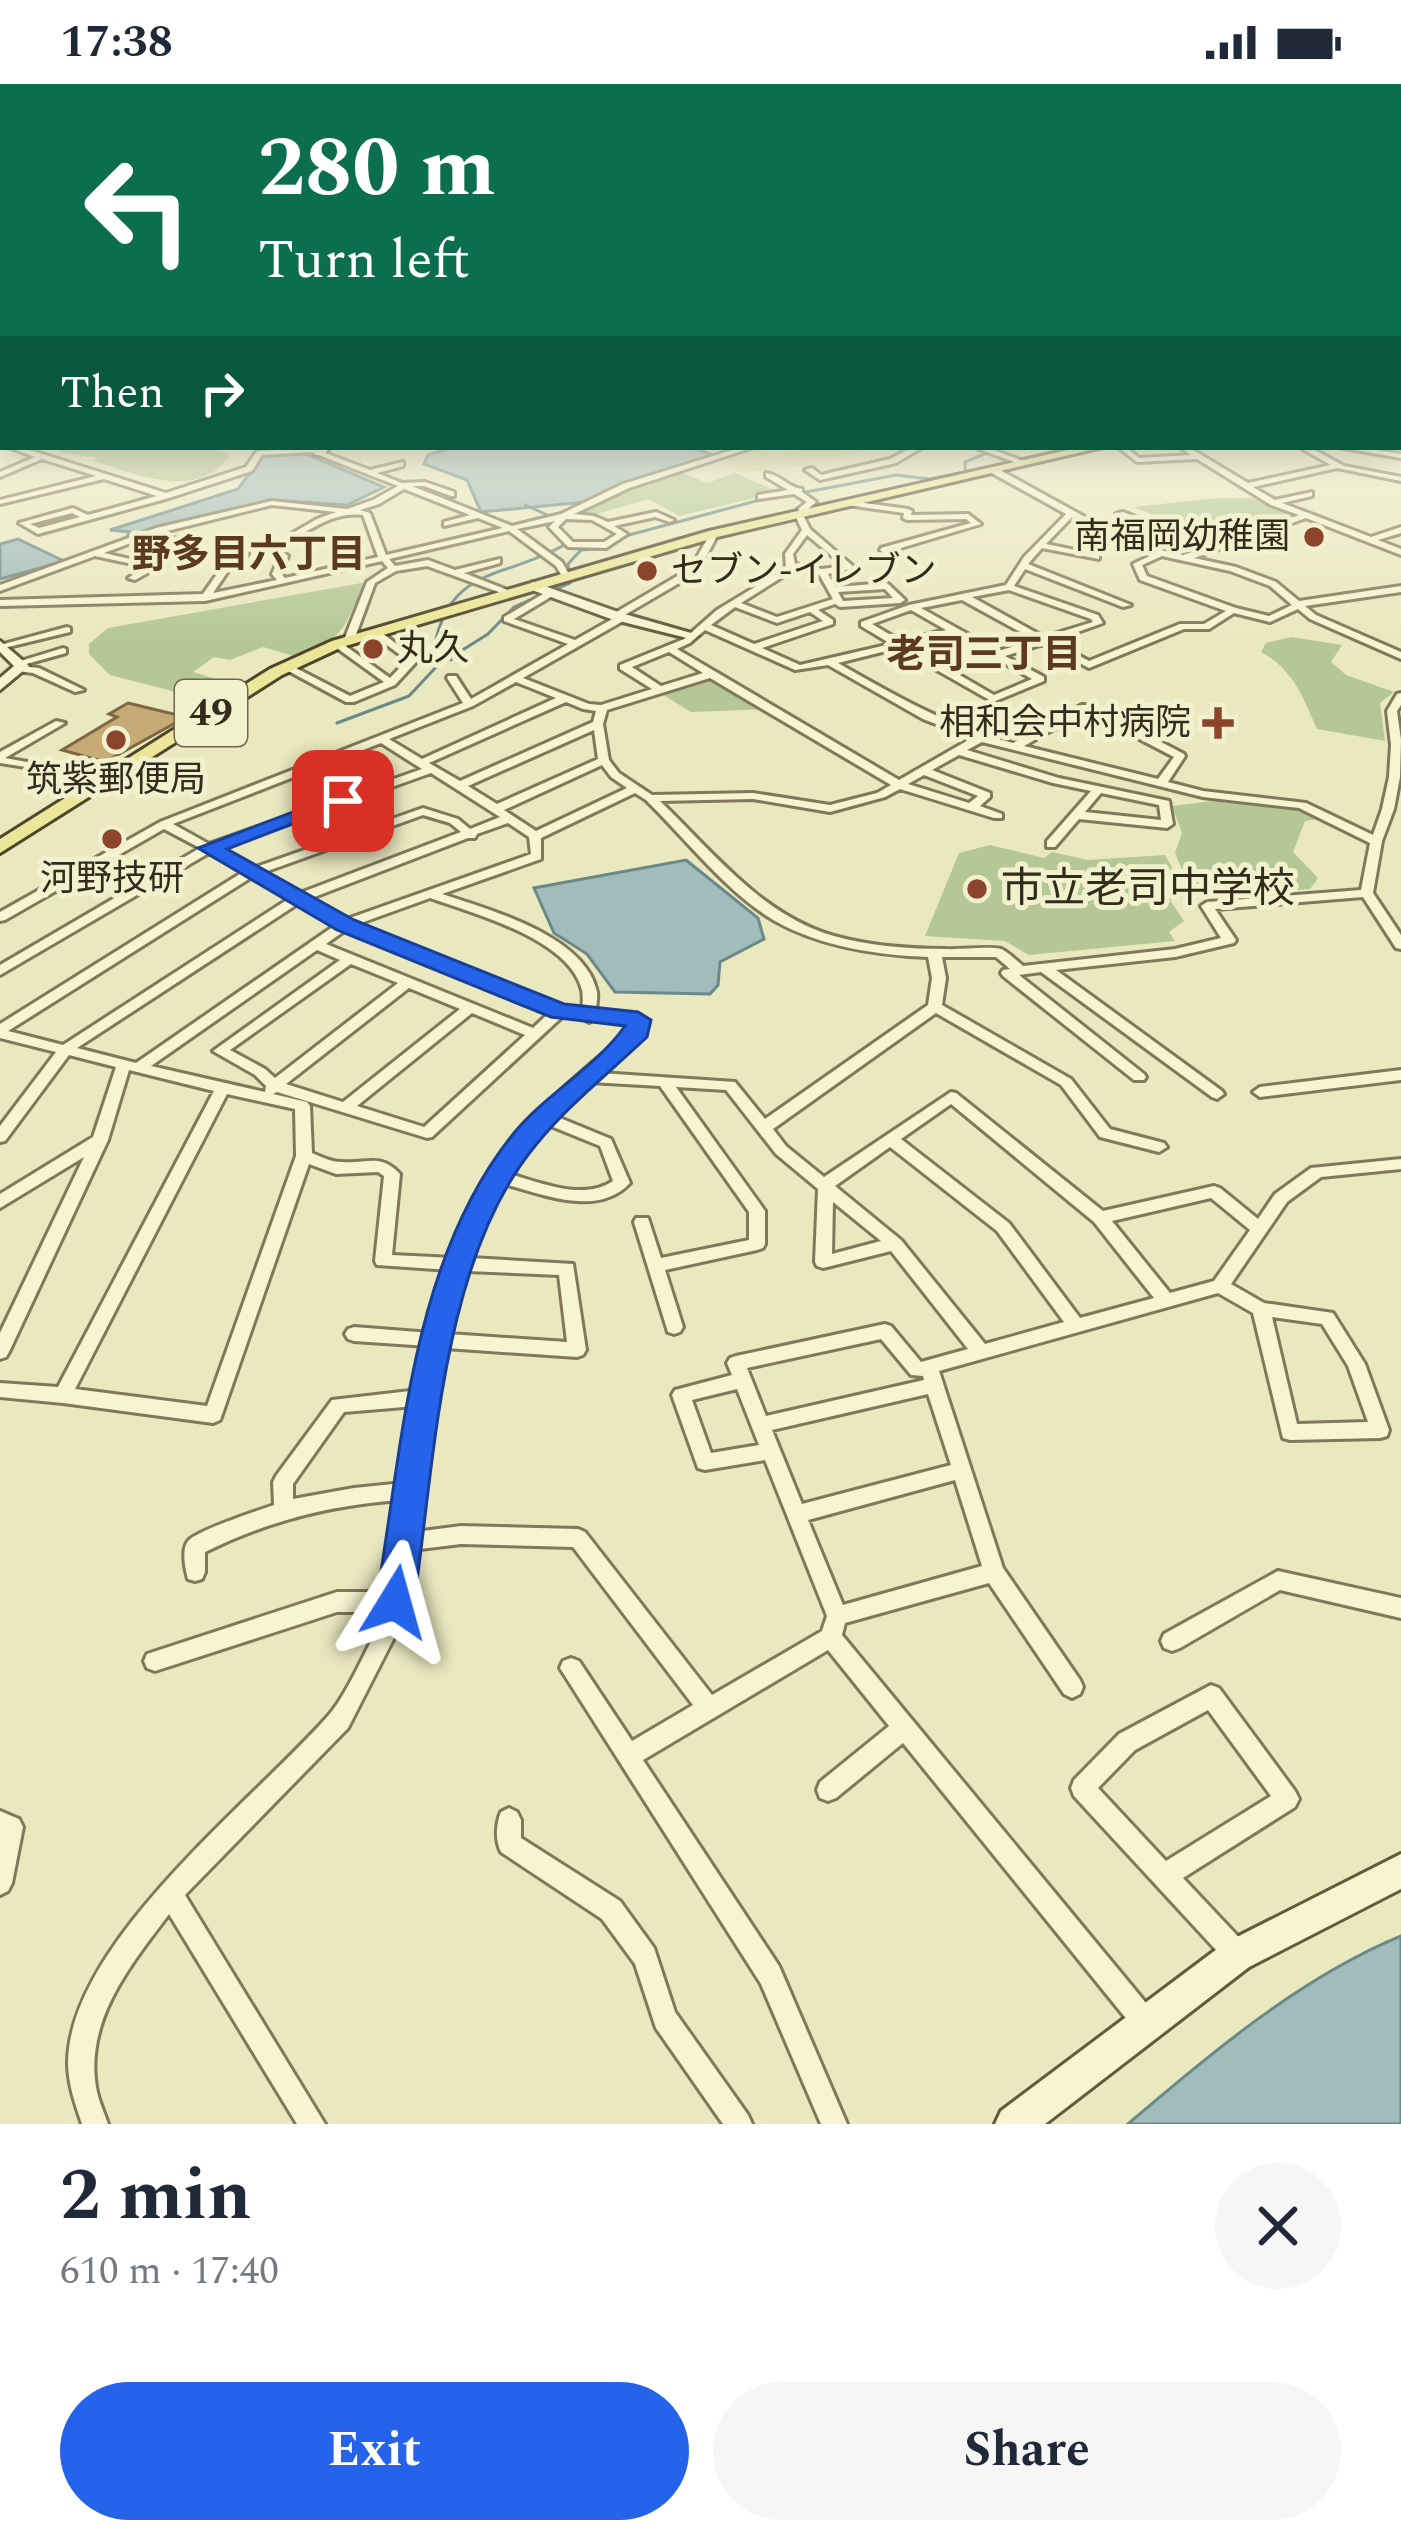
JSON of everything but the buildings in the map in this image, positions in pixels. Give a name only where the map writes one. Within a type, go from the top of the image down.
[{"type":"main road","name":"49","points":[[0,847],[286,667],[343,642],[511,593],[543,590],[570,575],[714,535],[1078,450]]},
{"type":"street","points":[[21,450],[166,496]]},
{"type":"street","points":[[86,517],[73,510],[23,523],[38,531],[117,511],[249,470],[254,456],[271,450]]},
{"type":"street","points":[[322,450],[399,486],[508,527],[570,575]]},
{"type":"street","points":[[732,450],[740,453]]},
{"type":"street","points":[[0,603],[206,598],[564,515],[626,486],[745,450]]},
{"type":"street","points":[[809,470],[820,478],[893,460],[913,450]]},
{"type":"street","points":[[988,450],[1025,463]]},
{"type":"street","points":[[1126,450],[1137,460],[1200,457]]},
{"type":"street","points":[[1189,450],[1274,502],[1401,552]]},
{"type":"street","points":[[1310,450],[1338,466],[1401,479]]},
{"type":"street","points":[[1363,450],[1401,456]]},
{"type":"street","points":[[0,475],[40,457]]},
{"type":"street","points":[[368,473],[400,464]]},
{"type":"street","points":[[1247,486],[1338,466]]},
{"type":"street","points":[[1375,474],[1401,467]]},
{"type":"street","points":[[993,470],[1104,534],[1158,555],[1233,568],[1273,584],[1293,605],[1401,656]]},
{"type":"street","points":[[1,504],[104,476]]},
{"type":"street","points":[[660,690],[625,667],[691,635],[794,566],[822,572],[851,568],[806,530],[802,509],[812,502],[805,491],[770,476]]},
{"type":"street","points":[[294,536],[311,521],[358,509],[399,486],[425,484],[451,494]]},
{"type":"street","points":[[761,496],[805,491]]},
{"type":"street","points":[[1274,502],[1309,494]]},
{"type":"street","points":[[107,503],[117,511]]},
{"type":"street","points":[[272,503],[311,521]]},
{"type":"street","points":[[0,588],[146,534],[272,503],[366,513],[381,555],[393,569]]},
{"type":"street","points":[[850,503],[908,511],[903,545]]},
{"type":"street","points":[[1010,586],[1039,545],[1072,512]]},
{"type":"street","points":[[608,525],[656,514],[670,520]]},
{"type":"street","points":[[1120,514],[1208,549]]},
{"type":"street","points":[[447,524],[479,515]]},
{"type":"street","points":[[564,515],[594,518],[623,534],[606,545],[571,544],[553,527],[564,515]]},
{"type":"street","points":[[884,550],[977,524],[968,516],[908,518]]},
{"type":"street","points":[[1178,560],[1306,516]]},
{"type":"street","points":[[428,525],[438,543]]},
{"type":"street","points":[[794,566],[789,554],[806,530]]},
{"type":"street","points":[[1371,540],[1401,530]]},
{"type":"street","points":[[146,534],[192,545]]},
{"type":"street","points":[[0,916],[164,824],[386,741],[517,679],[695,570],[714,535]]},
{"type":"street","points":[[1039,545],[1096,557]]},
{"type":"street","points":[[206,598],[227,566],[244,553]]},
{"type":"street","points":[[96,554],[156,566],[132,578]]},
{"type":"street","points":[[1158,555],[1137,565],[1143,578],[1270,619],[1293,605],[1396,590],[1401,602]]},
{"type":"street","points":[[282,580],[276,574],[284,556]]},
{"type":"street","points":[[391,683],[343,642],[371,582],[393,569],[446,560]]},
{"type":"street","points":[[454,573],[497,561]]},
{"type":"street","points":[[428,563],[511,593]]},
{"type":"street","points":[[1025,566],[1126,605]]},
{"type":"street","points":[[733,603],[777,620],[835,595],[887,586],[900,600],[841,604],[835,595],[822,572]]},
{"type":"street","points":[[912,607],[954,631],[997,655],[1040,679],[993,700],[864,624],[912,607],[1010,586],[1095,617],[1098,623],[997,655]]},
{"type":"street","points":[[576,644],[508,620],[543,590],[619,617],[691,635]]},
{"type":"street","points":[[962,596],[1089,664],[1183,626],[1206,627],[1233,610]]},
{"type":"street","points":[[756,647],[830,622],[811,609]]},
{"type":"street","points":[[705,626],[799,668],[954,631]]},
{"type":"street","points":[[67,630],[1,646],[20,666],[79,690]]},
{"type":"street","points":[[286,667],[350,700],[391,683],[413,660],[376,632]]},
{"type":"street","points":[[669,648],[901,785],[998,815]]},
{"type":"street","points":[[0,686],[20,666],[63,651]]},
{"type":"street","points":[[829,662],[927,717],[981,737],[1203,794],[1302,805],[1376,842]]},
{"type":"street","points":[[517,679],[602,708],[710,674]]},
{"type":"street","points":[[452,679],[470,704]]},
{"type":"street","points":[[1401,696],[1392,711],[1399,747],[1393,801],[1376,842],[1367,892],[1401,945]]},
{"type":"street","points":[[0,970],[209,848],[426,766],[566,698]]},
{"type":"street","points":[[1016,746],[1086,707],[1180,756],[1161,783]]},
{"type":"street","points":[[602,708],[598,724],[604,760],[778,918],[832,938],[934,953],[999,953],[1020,970]]},
{"type":"street","points":[[0,758],[59,723]]},
{"type":"street","points":[[459,786],[598,724]]},
{"type":"street","points":[[650,798],[753,796],[830,809],[901,785],[981,737]]},
{"type":"street","points":[[386,741],[535,836]]},
{"type":"street","points":[[958,751],[1165,802],[1167,824],[1076,815]]},
{"type":"street","points":[[0,758],[68,772]]},
{"type":"street","points":[[496,809],[604,760]]},
{"type":"street","points":[[924,771],[993,797],[972,807]]},
{"type":"street","points":[[535,836],[635,789]]},
{"type":"street","points":[[1051,844],[1099,789]]},
{"type":"street","points":[[0,1032],[252,872],[423,811],[454,821],[470,835]]},
{"type":"street","points":[[0,1137],[66,1049],[299,898],[508,818]]},
{"type":"street","points":[[95,2124],[82,2098],[79,2048],[96,1993],[170,1893],[340,1720],[392,1622],[438,1336],[469,1232],[524,1140],[638,1031],[638,1020],[560,1011],[346,925],[164,824]]},
{"type":"street","points":[[0,1352],[131,1066],[346,925],[537,856],[535,836]]},
{"type":"street","points":[[1139,1077],[1007,973],[1175,953],[1229,940],[1207,906],[1367,892]]},
{"type":"street","points":[[433,895],[525,930],[570,957],[587,979],[594,1000],[590,1018]]},
{"type":"street","points":[[316,945],[535,1034]]},
{"type":"street","points":[[763,1128],[935,1007],[939,978],[934,953]]},
{"type":"street","points":[[0,1390],[212,1415],[304,1156],[302,1106],[270,1092],[260,1072],[220,1051],[350,959]]},
{"type":"street","points":[[1044,968],[1217,1094]]},
{"type":"street","points":[[270,1092],[408,982]]},
{"type":"street","points":[[935,1007],[1066,1082],[1105,1133],[1160,1147]]},
{"type":"street","points":[[345,1108],[470,1008]]},
{"type":"street","points":[[0,1032],[224,1087],[345,1108],[427,1133],[560,1011]]},
{"type":"street","points":[[1260,1092],[1401,1075]]},
{"type":"street","points":[[586,1077],[730,1085],[781,1150],[895,1244],[982,1352]]},
{"type":"street","points":[[655,1266],[757,1244],[757,1211],[664,1081]]},
{"type":"street","points":[[63,1396],[224,1087]]},
{"type":"street","points":[[826,1184],[951,1097],[1100,1218],[1166,1301]]},
{"type":"street","points":[[501,1178],[586,1196],[613,1192],[622,1183],[606,1143],[546,1118]]},
{"type":"street","points":[[890,1139],[1003,1227],[1076,1326]]},
{"type":"street","points":[[0,1202],[100,1141]]},
{"type":"street","points":[[304,1156],[336,1168],[381,1166],[392,1174],[383,1261],[567,1269],[577,1349],[438,1336],[354,1334]]},
{"type":"street","points":[[761,1425],[932,1376],[982,1352],[1220,1286],[1281,1198],[1317,1172],[1401,1164]]},
{"type":"street","points":[[826,1184],[823,1262],[895,1244]]},
{"type":"street","points":[[1100,1218],[1214,1192],[1259,1229]]},
{"type":"street","points":[[642,1222],[674,1327]]},
{"type":"street","points":[[1220,1286],[1261,1309],[1327,1318],[1356,1364],[1380,1430],[1290,1432],[1261,1309]]},
{"type":"street","points":[[932,1376],[917,1370],[885,1331],[736,1364],[797,1514],[834,1626],[905,1727],[1146,2024]]},
{"type":"street","points":[[932,1376],[994,1572],[1072,1687]]},
{"type":"street","points":[[743,1380],[681,1395],[705,1462],[772,1451]]},
{"type":"street","points":[[284,1508],[283,1482],[340,1405],[428,1396]]},
{"type":"street","points":[[797,1514],[962,1470]]},
{"type":"street","points":[[196,1572],[194,1547],[246,1519],[332,1495],[412,1491]]},
{"type":"street","points":[[404,1542],[460,1534],[578,1538],[709,1708]]},
{"type":"street","points":[[628,1756],[834,1626],[994,1572]]},
{"type":"street","points":[[1172,1641],[1278,1580],[1401,1608]]},
{"type":"street","points":[[155,1661],[337,1602],[395,1602]]},
{"type":"street","points":[[571,1669],[770,1975],[834,2124]]},
{"type":"street","points":[[1167,1874],[1287,1799],[1211,1696],[1127,1742],[1082,1788],[1237,1954]]},
{"type":"street","points":[[827,1790],[905,1727]]},
{"type":"street","points":[[509,1820],[509,1844],[611,1910],[645,1958],[665,2019],[739,2124]]},
{"type":"street","points":[[0,1823],[11,1827],[0,1883]]},
{"type":"street","points":[[1014,2124],[1237,1954],[1401,1870]]},
{"type":"street","points":[[170,1893],[312,2124]]},
{"type":"green space","points":[[217,450],[231,454],[202,477],[167,481],[93,461],[98,458],[59,452]]},
{"type":"green space","points":[[762,450],[769,452],[771,461],[793,450],[867,450],[760,471],[743,472],[716,460]]},
{"type":"green space","points":[[678,471],[707,483],[735,473],[779,492],[679,516],[649,499],[597,514],[569,513],[626,486]]},
{"type":"green space","points":[[1252,498],[1293,516],[1215,538],[1133,507]]},
{"type":"green space","points":[[367,582],[342,628],[315,649],[297,657],[263,647],[230,660],[214,657],[193,672],[241,687],[215,702],[110,675],[89,654],[89,644],[108,628]]},
{"type":"green space","points":[[1291,637],[1342,645],[1331,662],[1346,675],[1394,692],[1380,703],[1385,741],[1317,729],[1289,675],[1261,652],[1266,643]]},
{"type":"green space","points":[[711,674],[771,709],[691,712],[657,691]]},
{"type":"green space","points":[[1221,800],[1301,807],[1323,818],[1305,821],[1293,852],[1318,878],[1310,889],[1205,896],[1190,889],[1175,853],[1182,833],[1172,806]]},
{"type":"green space","points":[[990,845],[1044,858],[1052,852],[1088,860],[1165,855],[1188,896],[1170,900],[1184,921],[1169,932],[1175,941],[1029,955],[1005,941],[925,936],[959,853]]},
{"type":"water","points":[[297,450],[384,487],[347,505],[270,500],[125,539],[130,532],[110,530],[238,489],[264,454]]},
{"type":"water","points":[[443,450],[699,450],[718,456],[585,502],[481,512],[467,480],[424,464],[428,455]]},
{"type":"water","points":[[18,539],[65,561],[0,579],[0,544]]},
{"type":"water","points":[[686,860],[758,918],[764,939],[720,962],[718,985],[710,994],[615,992],[587,954],[554,933],[534,888]]},
{"type":"water","points":[[1401,1936],[1401,2124],[1128,2124],[1292,1995]]},
{"type":"waterway","points":[[801,493],[896,475],[929,479],[965,472],[965,462],[994,450]]},
{"type":"waterway","points":[[449,659],[488,634],[514,607],[570,583],[568,564],[581,550],[607,548],[629,535],[771,497]]},
{"type":"waterway","points":[[525,505],[554,518]]},
{"type":"waterway","points":[[71,559],[125,539]]},
{"type":"waterway","points":[[449,659],[434,648],[453,601],[483,578],[566,544]]},
{"type":"waterway","points":[[337,723],[409,696],[449,659]]},
{"type":"place","name":"南福岡幼稚園","points":[[1314,537]]},
{"type":"place","name":"セブン-イレブン","points":[[647,571]]},
{"type":"place","name":"丸久","points":[[373,649]]},
{"type":"place","name":"相和会中村病院","points":[[1218,723]]},
{"type":"place","name":"筑紫郵便局","points":[[116,740]]},
{"type":"place","name":"河野技研","points":[[112,839]]},
{"type":"place","name":"市立老司中学校","points":[[977,889]]},
{"type":"district","name":"野多目六丁目","points":[[249,555]]},
{"type":"district","name":"老司三丁目","points":[[984,655]]},
{"type":"route","points":[[343,801],[209,848],[346,925],[560,1011],[638,1020],[638,1031],[524,1140],[469,1232],[438,1336],[395,1602]]}]
